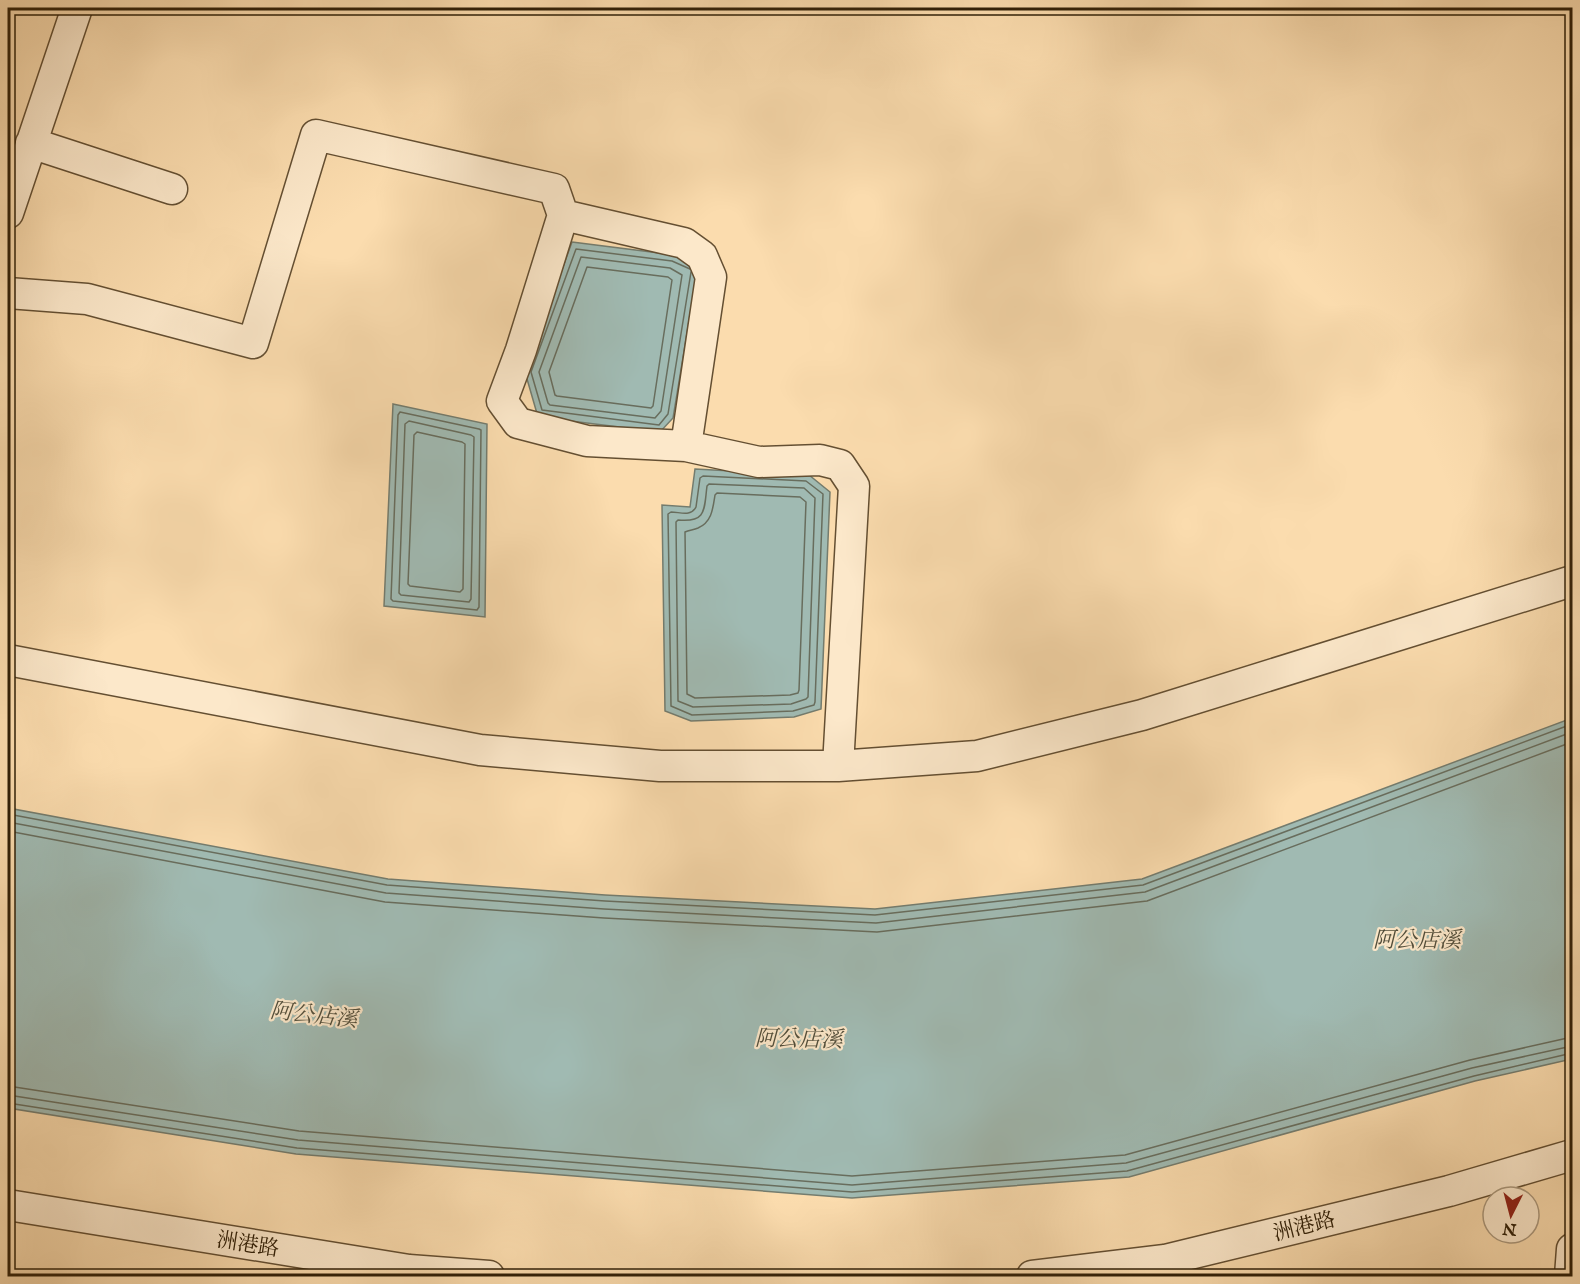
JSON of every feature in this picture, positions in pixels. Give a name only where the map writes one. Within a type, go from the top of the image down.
[{"type":"street","points":[[8,213],[77,8]]},
{"type":"street","points":[[8,293],[87,299],[253,343],[316,135],[554,189],[563,215],[521,350],[502,401],[518,423],[587,441],[686,446],[759,462],[820,460],[840,465],[854,486],[838,765]]},
{"type":"street","points":[[32,143],[172,189]]},
{"type":"street","points":[[563,215],[684,243],[702,256],[711,277],[686,446]]},
{"type":"street","points":[[8,660],[480,750],[660,766],[838,765],[977,756],[1142,715],[1572,581]]},
{"type":"street","name":"洲港路","points":[[1032,1276],[1165,1260],[1449,1191],[1572,1155]]},
{"type":"street","name":"洲港路","points":[[8,1205],[409,1270],[489,1276]]},
{"type":"street","points":[[1570,1276],[1572,1249]]},
{"type":"water","points":[[572,242],[675,255],[698,266],[673,418],[660,432],[538,417],[525,372]]},
{"type":"water","points":[[393,404],[487,424],[485,617],[384,606]]},
{"type":"water","points":[[695,469],[809,475],[830,492],[821,709],[794,717],[691,721],[665,711],[662,505],[690,507]]},
{"type":"water","name":"阿公店溪","points":[[1572,718],[1572,1059],[1475,1081],[1129,1177],[852,1198],[296,1154],[8,1108],[8,808],[388,879],[605,895],[875,909],[1142,879]]}]
